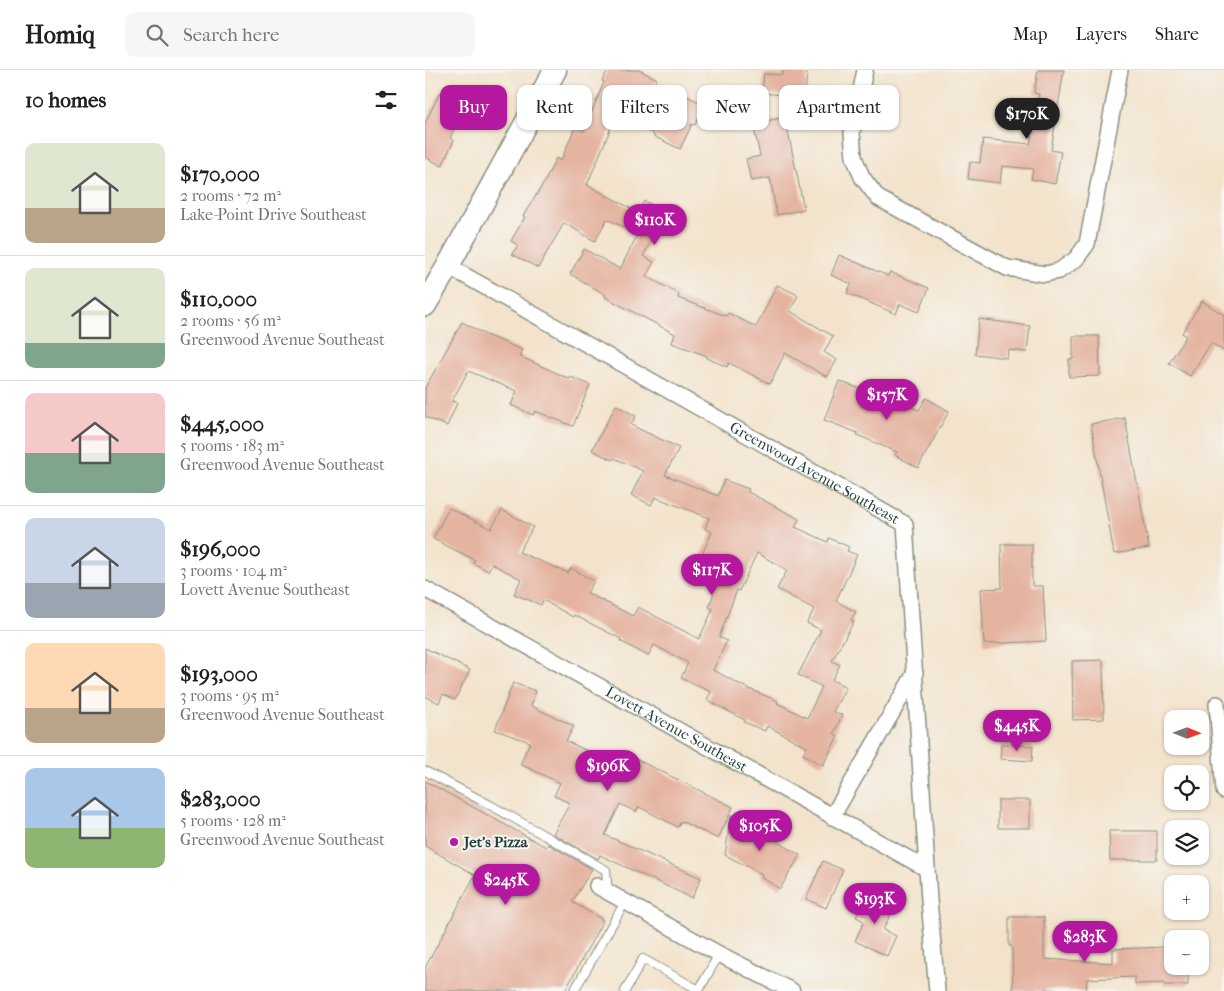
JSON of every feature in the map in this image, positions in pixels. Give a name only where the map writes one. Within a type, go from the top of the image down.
[{"type":"main road","points":[[425,305],[555,70]]},
{"type":"street","points":[[865,70],[852,133],[854,157],[862,177],[878,198],[1007,268],[1045,274],[1059,270],[1076,259],[1087,244],[1119,70]]},
{"type":"street","name":"Greenwood Avenue Southeast","points":[[448,266],[905,524],[927,870],[937,991]]},
{"type":"street","name":"Lovett Avenue Southeast","points":[[425,589],[927,870]]},
{"type":"street","points":[[832,816],[915,673]]},
{"type":"street","points":[[1217,704],[1224,791]]},
{"type":"street","points":[[603,889],[719,954],[792,991]]},
{"type":"lane","points":[[425,771],[606,870],[603,889]]},
{"type":"lane","points":[[574,991],[625,902]]},
{"type":"lane","points":[[625,991],[643,958],[699,990],[719,954]]},
{"type":"building","points":[[608,70],[639,70],[657,79],[654,85],[603,85],[604,82],[602,81]]},
{"type":"building","points":[[783,70],[807,70],[806,85],[779,85],[779,95],[769,94],[769,85],[763,85],[764,74],[782,75]]},
{"type":"building","points":[[1038,70],[1064,70],[1051,150],[1061,152],[1055,184],[1031,179],[1033,169],[1002,166],[1000,183],[968,179],[970,162],[980,163],[983,139],[1030,144],[1039,94],[1034,93]]},
{"type":"building","points":[[602,87],[602,130],[610,130],[587,185],[638,212],[644,201],[666,212],[643,256],[654,262],[646,276],[679,294],[678,298],[726,316],[728,313],[756,327],[777,285],[798,295],[790,311],[833,336],[824,352],[837,360],[827,377],[785,353],[770,384],[729,363],[727,367],[707,358],[707,356],[672,343],[675,334],[605,297],[606,295],[570,274],[584,249],[620,269],[638,234],[607,219],[595,241],[564,223],[538,268],[512,254],[518,245],[511,241],[525,217],[523,216],[544,183],[556,158],[561,161],[574,130],[592,130],[592,111]]},
{"type":"building","points":[[440,92],[440,130],[454,130],[450,138],[454,140],[442,166],[425,157],[425,123]]},
{"type":"building","points":[[687,96],[697,101],[697,121],[695,125],[692,124],[680,149],[653,136],[654,134],[644,130],[687,130]]},
{"type":"building","points":[[779,118],[779,130],[788,130],[804,209],[777,215],[770,178],[751,181],[746,159],[760,156],[754,130],[769,130],[769,120]]},
{"type":"building","points":[[839,255],[888,276],[890,272],[929,288],[919,312],[900,304],[896,314],[847,293],[851,284],[831,275]]},
{"type":"building","points":[[1202,301],[1224,315],[1224,351],[1211,343],[1190,376],[1169,363],[1186,336],[1182,333]]},
{"type":"building","points":[[979,319],[1030,326],[1027,352],[1008,350],[1007,358],[975,354]]},
{"type":"building","points":[[462,322],[486,335],[522,350],[519,356],[570,379],[571,377],[590,385],[573,426],[535,411],[533,415],[511,405],[517,391],[468,371],[452,401],[457,403],[447,426],[425,417],[425,388]]},
{"type":"building","points":[[1073,336],[1099,336],[1100,376],[1069,377],[1069,359],[1073,359]]},
{"type":"building","points":[[839,381],[874,394],[875,392],[919,410],[926,398],[949,411],[918,468],[895,455],[897,452],[857,435],[858,433],[824,420]]},
{"type":"building","points":[[616,405],[636,416],[631,425],[679,448],[665,475],[718,496],[724,480],[749,489],[748,492],[799,519],[795,527],[828,542],[829,538],[849,547],[847,551],[857,555],[836,601],[856,612],[851,620],[854,621],[832,661],[840,665],[832,680],[846,687],[833,712],[842,715],[834,733],[838,736],[823,765],[803,754],[807,747],[767,726],[765,731],[744,722],[745,720],[707,700],[711,692],[681,678],[688,663],[654,645],[648,656],[620,641],[621,639],[574,615],[573,617],[543,600],[541,605],[514,594],[521,579],[492,564],[488,571],[473,563],[475,560],[433,539],[449,508],[491,529],[502,510],[533,527],[519,552],[568,573],[571,568],[594,581],[587,593],[633,616],[638,607],[699,639],[713,609],[709,607],[717,583],[694,572],[712,532],[705,529],[709,518],[655,497],[651,505],[631,495],[643,471],[614,458],[612,460],[592,450]],"holes":[[[757,553],[787,570],[777,589],[814,609],[807,623],[821,630],[798,675],[822,687],[807,718],[777,703],[778,701],[747,688],[713,670],[727,641],[719,637],[737,590],[739,591]]]},
{"type":"building","points":[[1125,418],[1149,548],[1114,554],[1091,424]]},
{"type":"building","points":[[1001,544],[1032,544],[1032,586],[1043,586],[1046,641],[984,644],[981,589],[1002,588]]},
{"type":"building","points":[[425,648],[470,670],[455,700],[443,694],[439,703],[425,696]]},
{"type":"building","points":[[1103,660],[1104,719],[1073,720],[1072,661]]},
{"type":"building","points":[[513,683],[536,691],[531,706],[574,726],[566,741],[626,769],[632,757],[733,807],[718,839],[681,821],[678,827],[639,807],[636,812],[620,804],[605,835],[701,878],[692,898],[600,855],[598,859],[553,834],[570,803],[554,796],[560,783],[520,764],[530,742],[495,730]]},
{"type":"building","points":[[1001,744],[1033,746],[1032,761],[1000,759]]},
{"type":"building","points":[[425,781],[546,847],[548,844],[592,869],[572,902],[603,920],[565,991],[425,991],[425,968],[475,875],[425,846]]},
{"type":"building","points":[[998,800],[1030,800],[1030,828],[998,828]]},
{"type":"building","points":[[731,815],[767,834],[800,855],[780,889],[761,877],[762,874],[725,855]]},
{"type":"building","points":[[1109,831],[1157,831],[1157,860],[1110,860]]},
{"type":"building","points":[[823,861],[843,870],[826,908],[806,899]]},
{"type":"building","points":[[867,894],[894,907],[883,930],[896,936],[887,956],[855,941],[864,921],[856,917]]},
{"type":"building","points":[[1009,917],[1044,917],[1044,959],[1113,963],[1113,949],[1164,947],[1164,975],[1188,975],[1188,985],[1164,985],[1164,983],[1135,984],[1135,977],[1087,979],[1086,991],[1045,989],[1045,991],[1013,991],[1012,946],[1009,946]]},
{"type":"place","name":"Jet's Pizza","points":[[454,842]]}]
